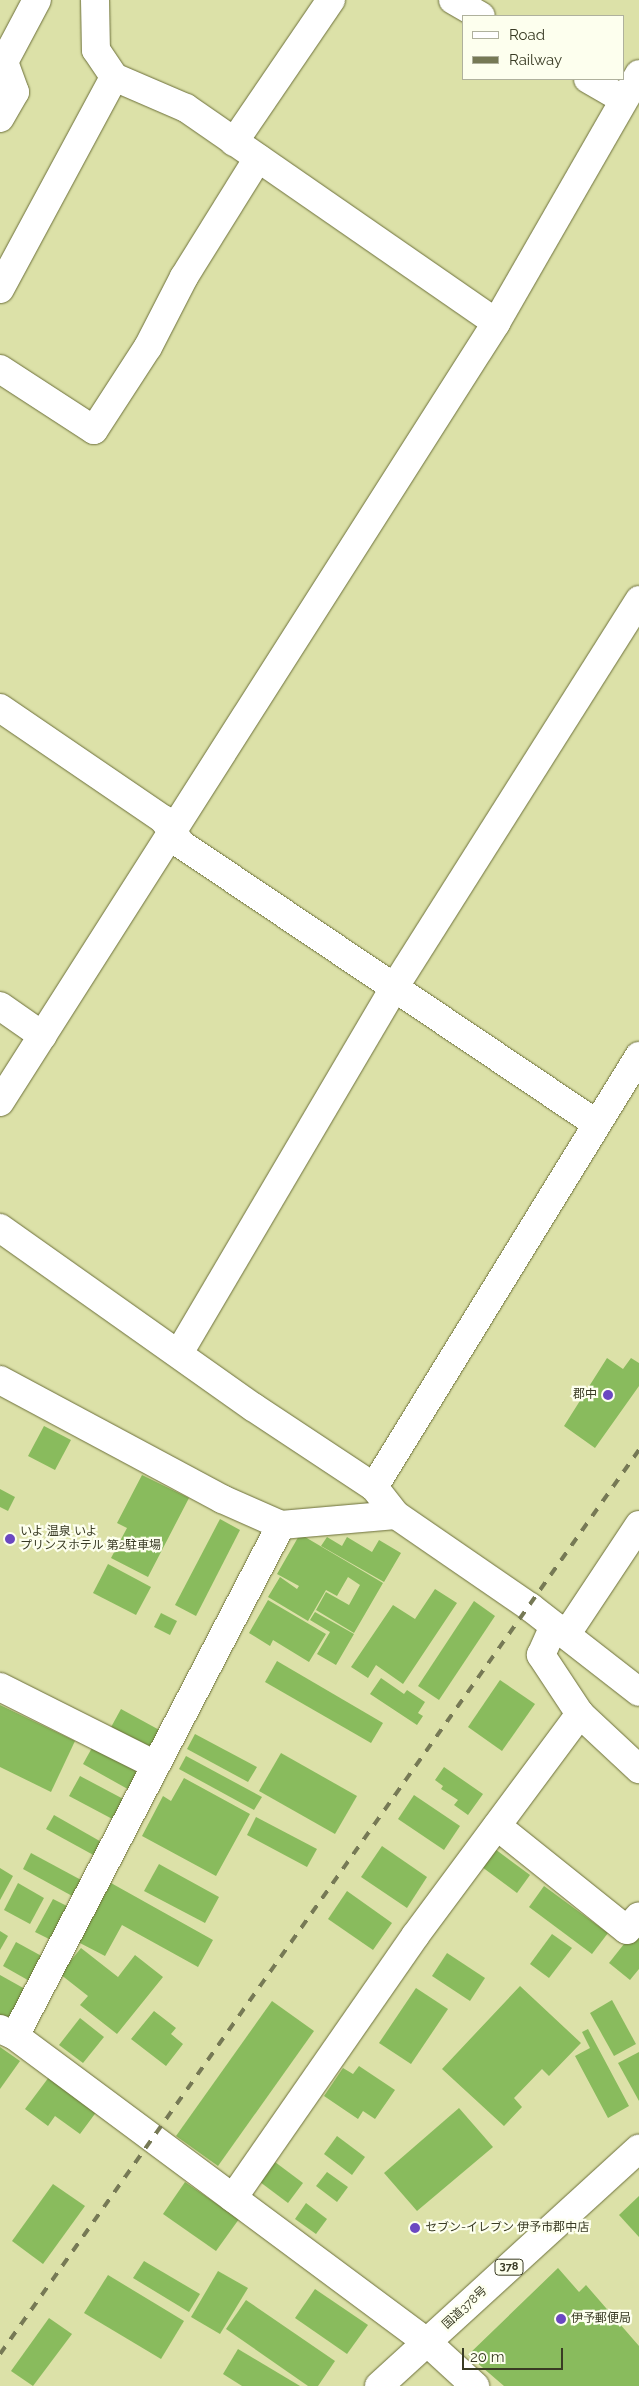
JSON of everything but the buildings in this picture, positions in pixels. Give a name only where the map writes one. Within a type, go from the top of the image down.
[{"type":"main road","points":[[0,118],[15,92],[4,62],[37,0]]},
{"type":"main road","points":[[95,0],[96,50],[114,77],[186,108],[496,323]]},
{"type":"main road","points":[[234,142],[331,0]]},
{"type":"main road","points":[[453,0],[479,15]]},
{"type":"main road","points":[[0,1102],[496,323],[622,99],[639,74]]},
{"type":"main road","points":[[0,289],[114,77]]},
{"type":"main road","points":[[590,80],[622,99]]},
{"type":"main road","points":[[0,369],[94,430],[148,347],[184,277],[258,158]]},
{"type":"main road","points":[[179,1353],[394,988],[639,600]]},
{"type":"main road","points":[[0,708],[163,819],[181,844],[598,1124]]},
{"type":"main road","points":[[0,1006],[43,1036]]},
{"type":"main road","points":[[374,1487],[639,1056]]},
{"type":"main road","points":[[0,1228],[374,1487],[396,1515],[560,1630],[639,1692]]},
{"type":"main road","points":[[0,1380],[222,1499],[281,1525],[396,1515]]},
{"type":"main road","points":[[281,1525],[156,1765],[7,2033],[428,2343],[475,2386]]},
{"type":"main road","points":[[639,1525],[541,1655],[580,1714],[639,1769]]},
{"type":"main road","points":[[0,1687],[156,1765]]},
{"type":"main road","points":[[233,2198],[415,1936],[580,1714]]},
{"type":"main road","points":[[497,1826],[627,1930],[639,1916]]},
{"type":"main road","name":"国道378号","points":[[379,2386],[639,2149]]},
{"type":"railway","points":[[0,2354],[639,1450]]},
{"type":"place","name":"郡中","points":[[608,1395]]},
{"type":"place","name":"いよ 温泉 いよ プリンスホテル 第2駐車場","points":[[10,1539]]},
{"type":"place","name":"セブン-イレブン 伊予市郡中店","points":[[415,2228]]},
{"type":"place","name":"伊予郵便局","points":[[561,2319]]}]
